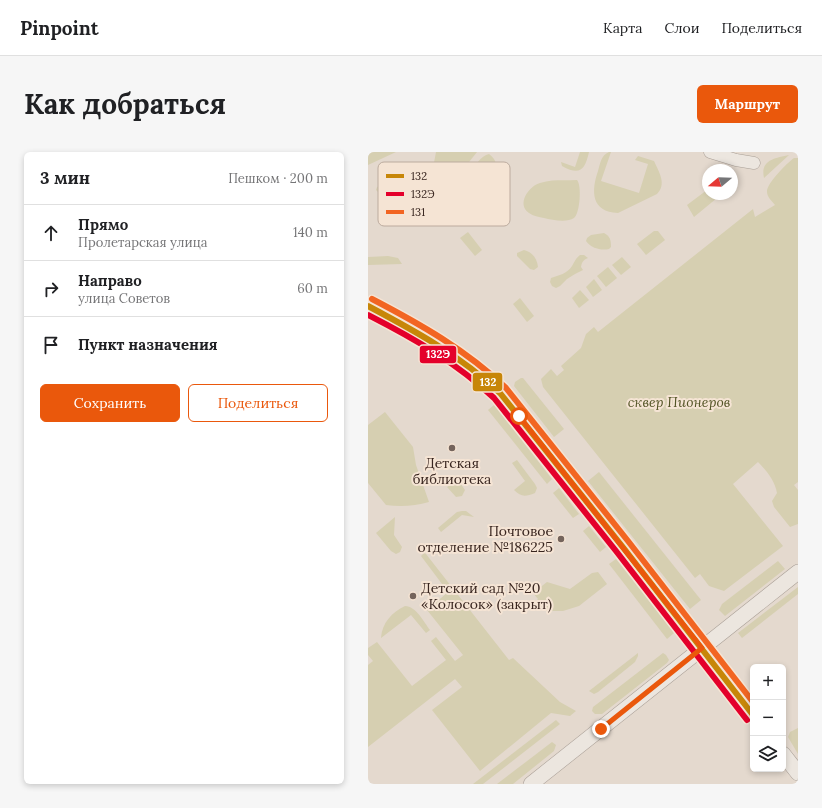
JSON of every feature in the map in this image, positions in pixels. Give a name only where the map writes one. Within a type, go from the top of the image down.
[{"type":"street","points":[[710,152],[736,160],[754,163]]},
{"type":"street","points":[[368,306],[459,358],[481,375],[500,393],[702,648],[750,711]]},
{"type":"street","points":[[531,784],[798,572]]},
{"type":"street","points":[[786,758],[798,773]]},
{"type":"green space","points":[[368,152],[396,152],[368,165]]},
{"type":"green space","points":[[436,152],[477,152],[469,162],[434,162]]},
{"type":"green space","points":[[580,152],[589,152],[586,163],[581,170],[573,171],[562,166],[561,162],[575,167]]},
{"type":"green space","points":[[611,152],[601,181],[639,193],[648,164],[635,160],[638,156],[654,161],[662,182],[660,190],[657,194],[618,213],[609,212],[602,209],[595,199],[594,186],[601,160],[606,153]]},
{"type":"green space","points":[[489,154],[495,162],[478,162]]},
{"type":"green space","points":[[789,155],[764,178],[763,172],[766,164],[779,157]]},
{"type":"green space","name":"сквер Пионеров","points":[[794,158],[798,158],[798,482],[794,485],[798,490],[798,524],[790,527],[774,507],[772,501],[777,493],[776,489],[770,476],[758,462],[733,484],[783,546],[724,591],[709,586],[700,574],[695,578],[543,387],[541,379],[551,369],[557,376],[564,370],[561,366],[581,348],[586,334],[594,327],[598,332],[753,209],[755,217],[775,205],[768,196],[768,188],[778,174]]},
{"type":"green space","points":[[577,180],[579,183],[580,199],[578,211],[571,220],[551,220],[538,217],[532,215],[525,209],[524,200],[528,191],[536,185],[549,181]]},
{"type":"green space","points":[[702,194],[702,200],[715,200],[694,217],[687,205]]},
{"type":"green space","points":[[654,231],[658,231],[665,240],[646,255],[637,244]]},
{"type":"green space","points":[[468,232],[482,250],[475,256],[460,238]]},
{"type":"green space","points":[[604,233],[608,235],[610,240],[611,247],[609,249],[603,250],[596,248],[586,241],[591,235]]},
{"type":"green space","points":[[524,250],[529,252],[535,258],[538,267],[534,270],[530,269],[517,256],[517,253]]},
{"type":"green space","points":[[580,255],[584,255],[588,258],[582,262],[581,267],[583,270],[567,279],[560,286],[556,288],[552,286],[550,282],[551,278],[568,271]]},
{"type":"green space","points":[[388,256],[398,258],[402,264],[368,265],[368,257]]},
{"type":"green space","points":[[622,257],[631,267],[621,275],[612,265]]},
{"type":"green space","points":[[608,267],[617,278],[606,287],[597,276]]},
{"type":"green space","points":[[594,279],[602,290],[593,297],[586,287]]},
{"type":"green space","points":[[580,290],[589,300],[579,308],[572,298]]},
{"type":"green space","points":[[520,298],[534,316],[527,322],[513,304]]},
{"type":"green space","points":[[523,378],[564,429],[554,437],[514,386],[515,382]]},
{"type":"green space","points":[[494,405],[552,479],[547,484],[488,410]]},
{"type":"green space","points":[[385,412],[413,447],[416,465],[429,502],[408,506],[386,505],[368,483],[368,425]]},
{"type":"green space","points":[[517,460],[535,484],[537,488],[535,493],[523,496],[514,490],[525,481],[512,463]]},
{"type":"green space","points":[[599,472],[701,600],[690,609],[588,481]]},
{"type":"green space","points":[[458,480],[465,490],[462,496],[456,497],[447,487]]},
{"type":"green space","points":[[559,488],[579,514],[573,518],[553,493]]},
{"type":"green space","points":[[466,511],[474,517],[462,515],[441,532],[438,528],[457,512]]},
{"type":"green space","points":[[395,517],[394,535],[402,547],[400,552],[396,554],[391,551],[376,533]]},
{"type":"green space","points":[[589,526],[606,547],[600,552],[583,531]]},
{"type":"green space","points":[[424,553],[509,660],[513,658],[560,702],[576,711],[570,716],[551,713],[480,771],[432,710],[462,687],[455,679],[368,747],[368,665],[373,661],[368,655],[368,648],[377,642],[412,686],[446,660],[431,641],[436,637],[455,661],[463,655],[427,610],[448,592],[421,556]]},
{"type":"green space","points":[[616,559],[674,633],[667,639],[609,564]]},
{"type":"green space","points":[[778,561],[785,569],[725,616],[719,610],[722,604]]},
{"type":"green space","points":[[598,572],[607,584],[579,606],[563,611],[544,611],[536,601],[538,599],[533,593],[547,582],[570,589],[592,573]]},
{"type":"green space","points":[[798,587],[798,594],[742,638],[738,633]]},
{"type":"green space","points":[[405,606],[416,611],[430,630],[426,633],[411,615],[381,638],[383,628],[388,619],[396,611]]},
{"type":"green space","points":[[638,653],[635,662],[598,692],[594,694],[589,691]]},
{"type":"green space","points":[[663,653],[669,660],[667,663],[602,714],[595,714],[592,711],[593,707]]},
{"type":"green space","points":[[556,720],[560,724],[483,784],[473,784]]},
{"type":"green space","points":[[798,728],[798,754],[788,737],[790,732]]},
{"type":"green space","points":[[552,742],[556,745],[554,751],[513,784],[497,784]]},
{"type":"transit line","name":"131","points":[[372,299],[408,318],[459,350],[491,374],[506,388],[628,541],[751,700]]},
{"type":"transit line","name":"132","points":[[368,306],[437,345],[470,367],[500,393],[622,546],[750,711]]},
{"type":"transit line","name":"132Э","points":[[368,315],[450,362],[494,398],[616,551],[747,720]]},
{"type":"place","name":"Детская библиотека","points":[[452,448]]},
{"type":"place","name":"Почтовое отделение №186225","points":[[561,539]]},
{"type":"place","name":"Детский сад №20 «Колосок» (закрыт)","points":[[413,596]]},
{"type":"route","points":[[519,416],[702,648],[601,729]]}]
